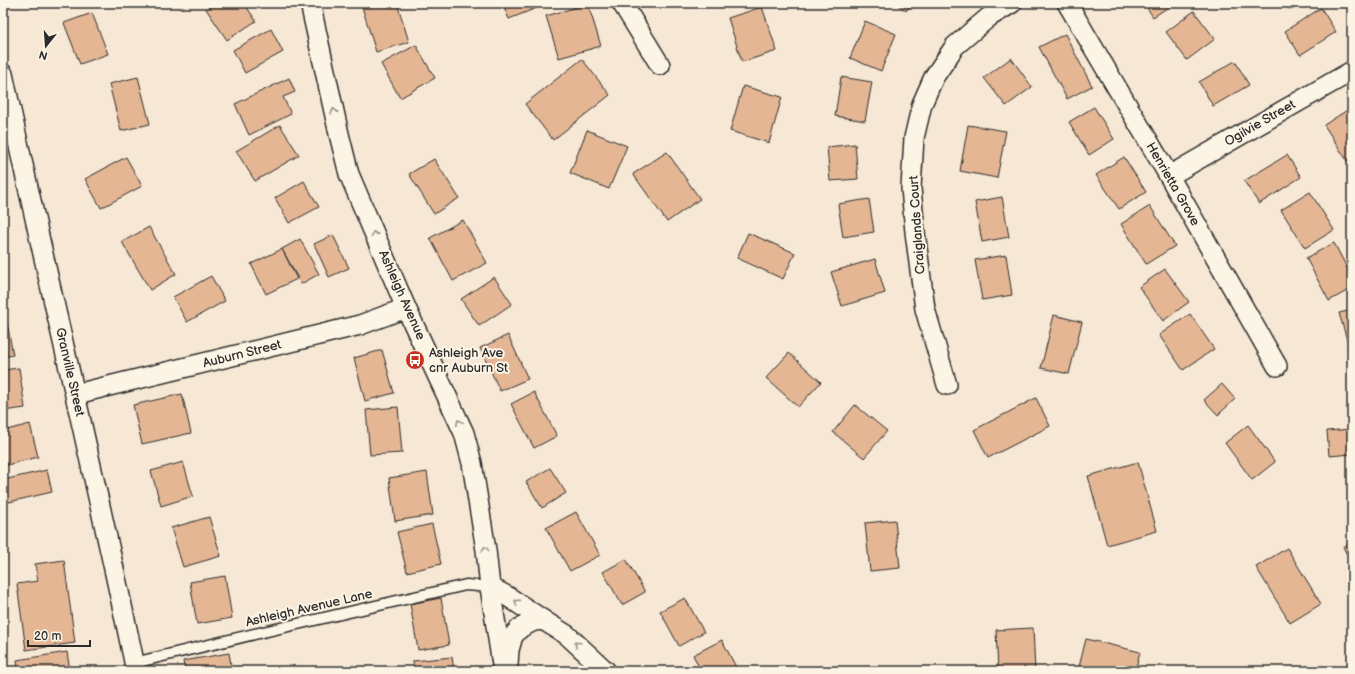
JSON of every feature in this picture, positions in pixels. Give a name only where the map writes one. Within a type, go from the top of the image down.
[{"type":"street","name":"Ashleigh Avenue","points":[[310,3],[349,174],[406,308],[464,433],[472,463],[503,671]]},
{"type":"street","points":[[622,3],[660,65]]},
{"type":"street","name":"Craiglands Court","points":[[947,386],[925,309],[911,188],[914,138],[922,104],[934,77],[955,46],[989,17],[1012,3]]},
{"type":"street","name":"Henrietta Grove","points":[[1067,3],[1169,176],[1277,366]]},
{"type":"street","name":"Ogilvie Street","points":[[1169,176],[1352,71]]},
{"type":"street","name":"Granville Street","points":[[3,74],[40,244],[76,394],[135,667]]},
{"type":"street","name":"Auburn Street","points":[[76,394],[360,325],[406,308]]},
{"type":"street","points":[[490,588],[507,596],[568,635],[606,671]]},
{"type":"street","points":[[508,671],[509,650],[513,636],[520,628],[534,621],[543,620]]},
{"type":"lane","name":"Ashleigh Avenue Lane","points":[[135,667],[263,632],[466,585],[490,588]]},
{"type":"building","points":[[215,3],[244,3],[256,21],[227,40],[206,9]]},
{"type":"building","points":[[375,3],[397,3],[409,42],[376,52],[362,7]]},
{"type":"building","points":[[502,3],[544,3],[544,5],[509,19]]},
{"type":"building","points":[[896,3],[913,3],[906,11]]},
{"type":"building","points":[[1144,3],[1175,3],[1153,17]]},
{"type":"building","points":[[1285,3],[1297,3],[1289,9]]},
{"type":"building","points":[[588,4],[601,46],[559,58],[546,16]]},
{"type":"building","points":[[762,7],[777,51],[742,62],[728,18]]},
{"type":"building","points":[[1321,8],[1336,32],[1300,55],[1285,31]]},
{"type":"building","points":[[1194,11],[1215,39],[1187,60],[1166,32]]},
{"type":"building","points":[[92,13],[108,54],[80,64],[64,23]]},
{"type":"building","points":[[865,21],[896,34],[881,71],[850,58]]},
{"type":"building","points":[[271,29],[283,52],[245,73],[233,50]]},
{"type":"building","points":[[1065,34],[1092,86],[1067,99],[1039,47]]},
{"type":"building","points":[[416,45],[435,78],[400,98],[381,64]]},
{"type":"building","points":[[1011,58],[1032,87],[1006,106],[984,78]]},
{"type":"building","points":[[582,59],[610,95],[553,140],[525,104]]},
{"type":"building","points":[[1235,61],[1249,85],[1213,106],[1199,82]]},
{"type":"building","points":[[138,77],[150,124],[121,131],[109,84]]},
{"type":"building","points":[[841,77],[872,82],[865,121],[835,116]]},
{"type":"building","points":[[289,78],[295,92],[283,97],[291,114],[249,135],[235,104]]},
{"type":"building","points":[[743,86],[782,97],[769,143],[730,131]]},
{"type":"building","points":[[1094,107],[1114,139],[1089,155],[1069,122]]},
{"type":"building","points":[[1352,107],[1352,160],[1348,162],[1324,125]]},
{"type":"building","points":[[280,125],[299,155],[255,181],[236,151]]},
{"type":"building","points":[[968,125],[1006,131],[997,178],[960,171]]},
{"type":"building","points":[[587,130],[627,146],[609,189],[570,173]]},
{"type":"building","points":[[855,144],[858,179],[830,181],[827,147]]},
{"type":"building","points":[[667,152],[700,199],[667,222],[633,174]]},
{"type":"building","points":[[1287,155],[1301,177],[1259,204],[1244,181]]},
{"type":"building","points":[[126,157],[142,186],[101,208],[85,179]]},
{"type":"building","points":[[1124,157],[1146,192],[1119,209],[1096,175]]},
{"type":"building","points":[[434,159],[459,198],[434,214],[409,174]]},
{"type":"building","points":[[304,181],[319,207],[289,223],[275,198]]},
{"type":"building","points":[[1310,192],[1334,230],[1305,248],[1281,210]]},
{"type":"building","points":[[1002,197],[1009,237],[982,242],[975,202]]},
{"type":"building","points":[[869,199],[874,232],[843,237],[838,204]]},
{"type":"building","points":[[1150,206],[1175,246],[1146,264],[1121,224]]},
{"type":"building","points":[[463,220],[487,263],[453,281],[430,238]]},
{"type":"building","points":[[149,227],[176,274],[150,290],[122,242]]},
{"type":"building","points":[[748,233],[795,253],[783,279],[737,258]]},
{"type":"building","points":[[333,235],[349,268],[329,277],[314,244]]},
{"type":"building","points":[[300,239],[319,274],[301,284],[282,249]]},
{"type":"building","points":[[1334,243],[1352,277],[1352,288],[1329,301],[1306,258]]},
{"type":"building","points":[[282,249],[297,279],[266,294],[251,264]]},
{"type":"building","points":[[1006,255],[1012,295],[982,300],[975,260]]},
{"type":"building","points":[[875,259],[885,293],[842,306],[831,272]]},
{"type":"building","points":[[1165,269],[1189,302],[1163,321],[1139,287]]},
{"type":"building","points":[[211,276],[225,301],[187,322],[173,297]]},
{"type":"building","points":[[494,277],[512,304],[479,326],[461,299]]},
{"type":"building","points":[[1352,310],[1352,349],[1350,350],[1339,313]]},
{"type":"building","points":[[5,312],[13,355],[3,357],[3,313]]},
{"type":"building","points":[[1190,314],[1214,349],[1183,370],[1159,335]]},
{"type":"building","points":[[1054,315],[1082,322],[1069,374],[1041,368]]},
{"type":"building","points":[[508,335],[528,379],[500,391],[480,348]]},
{"type":"building","points":[[382,350],[394,393],[365,401],[354,358]]},
{"type":"building","points":[[789,353],[821,382],[798,407],[766,378]]},
{"type":"building","points":[[19,368],[25,408],[3,411],[3,370]]},
{"type":"building","points":[[1222,384],[1235,399],[1218,415],[1204,400]]},
{"type":"building","points":[[534,392],[557,436],[534,448],[511,404]]},
{"type":"building","points":[[182,394],[191,433],[142,444],[133,405]]},
{"type":"building","points":[[1036,398],[1050,426],[988,458],[974,430]]},
{"type":"building","points":[[855,405],[887,431],[864,458],[833,432]]},
{"type":"building","points":[[398,407],[402,453],[370,455],[366,410]]},
{"type":"building","points":[[30,424],[38,457],[3,466],[3,431]]},
{"type":"building","points":[[1248,425],[1275,462],[1252,480],[1225,443]]},
{"type":"building","points":[[1352,429],[1352,454],[1329,456],[1327,431]]},
{"type":"building","points":[[183,462],[193,496],[161,506],[151,471]]},
{"type":"building","points":[[1138,462],[1157,531],[1107,545],[1088,476]]},
{"type":"building","points":[[550,468],[566,493],[542,508],[526,482]]},
{"type":"building","points":[[47,470],[52,492],[5,503],[3,494],[3,480]]},
{"type":"building","points":[[427,472],[433,515],[395,521],[389,478]]},
{"type":"building","points":[[576,512],[600,555],[570,571],[546,528]]},
{"type":"building","points":[[209,517],[221,556],[183,567],[171,528]]},
{"type":"building","points":[[895,520],[900,568],[870,571],[865,523]]},
{"type":"building","points":[[432,524],[441,564],[407,572],[397,532]]},
{"type":"building","points":[[1352,542],[1352,564],[1343,547]]},
{"type":"building","points":[[1287,548],[1321,604],[1290,623],[1256,567]]},
{"type":"building","points":[[626,559],[645,592],[622,605],[603,572]]},
{"type":"building","points":[[64,560],[75,643],[26,650],[17,584],[38,581],[35,564]]},
{"type":"building","points":[[225,576],[232,618],[197,624],[190,582]]},
{"type":"building","points":[[441,598],[449,645],[418,650],[410,604]]},
{"type":"building","points":[[685,598],[704,632],[679,646],[660,611]]},
{"type":"building","points":[[1033,628],[1035,671],[998,671],[996,630]]},
{"type":"building","points":[[1086,639],[1140,652],[1135,671],[1078,671]]},
{"type":"building","points":[[722,640],[738,671],[701,671],[693,655]]},
{"type":"building","points":[[67,652],[70,671],[18,671],[17,660]]},
{"type":"building","points":[[229,653],[232,671],[185,671],[183,661]]},
{"type":"building","points":[[452,657],[454,671],[414,671],[413,661]]},
{"type":"place","name":"Ashleigh Ave cnr Auburn St","points":[[415,360]]}]
